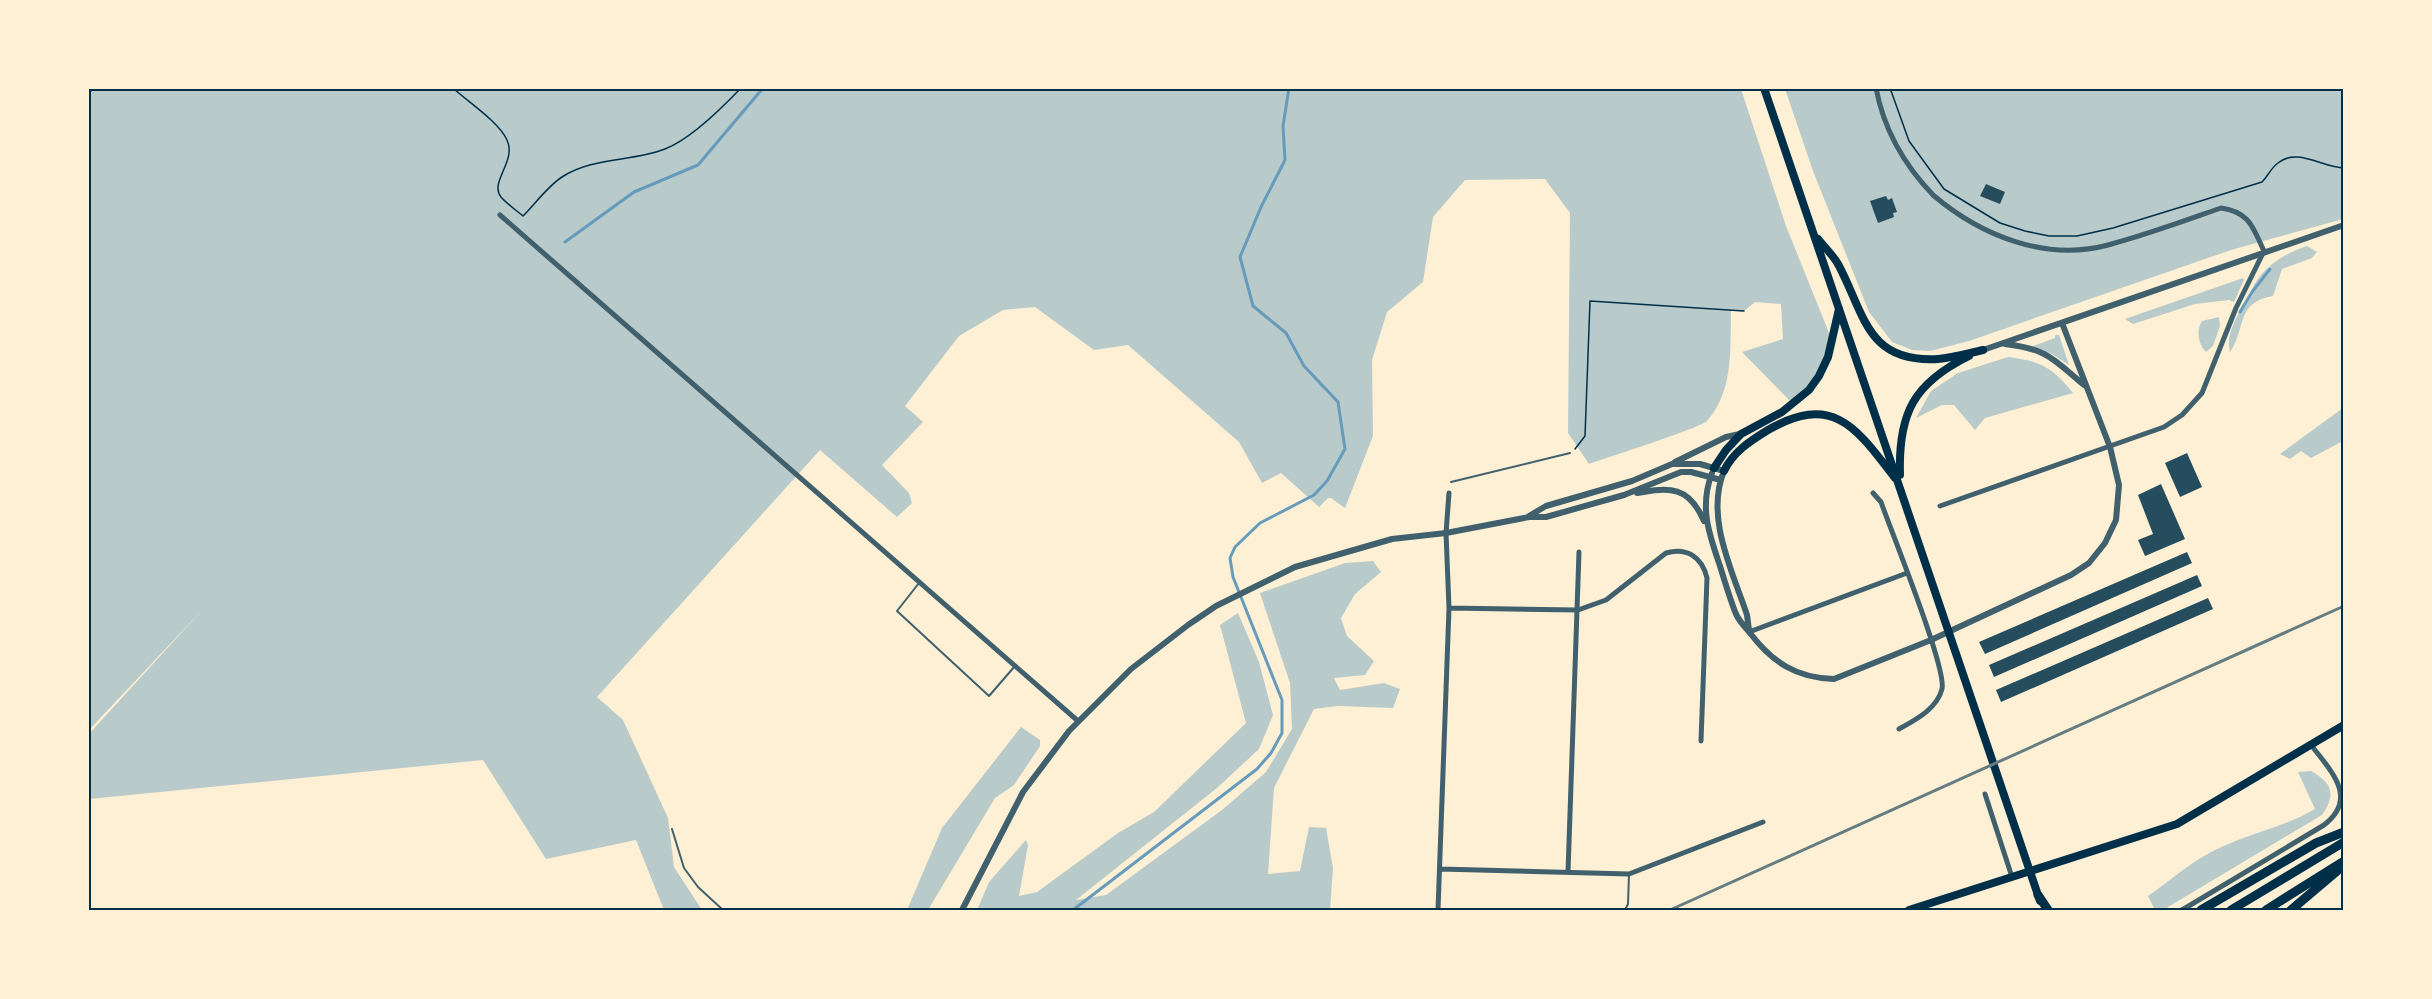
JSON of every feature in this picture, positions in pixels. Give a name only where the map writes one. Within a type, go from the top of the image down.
[{"type":"highway","points":[[1764,88],[2043,910]]},
{"type":"highway","points":[[1813,234],[1838,262],[1855,304],[1872,335],[1891,351],[1914,359],[1940,359],[1983,350]]},
{"type":"highway","points":[[1712,472],[1726,450],[1741,434],[1782,412],[1809,390],[1828,357],[1839,307]]},
{"type":"highway","points":[[1900,486],[1899,450],[1902,432],[1911,406],[1921,388],[1945,368],[1983,350]]},
{"type":"highway","points":[[1723,475],[1731,459],[1752,440],[1792,418],[1811,414],[1827,416],[1850,425],[1863,436],[1900,486]]},
{"type":"highway","points":[[2201,910],[2316,843],[2343,832]]},
{"type":"highway","points":[[2231,910],[2254,899],[2343,842]]},
{"type":"highway","points":[[2266,910],[2343,861]]},
{"type":"highway","points":[[2291,910],[2343,866]]},
{"type":"highway","points":[[2038,895],[2048,910]]},
{"type":"main road","points":[[1909,910],[2177,824],[2343,725]]},
{"type":"street","points":[[1876,88],[1883,116],[1898,150],[1920,181],[1962,218],[2001,237],[2019,243],[2062,249],[2106,246],[2222,208],[2236,210],[2250,221],[2264,251],[2223,340],[2206,384],[2192,406],[2164,428],[1940,506]]},
{"type":"street","points":[[500,215],[1078,721]]},
{"type":"street","points":[[1983,350],[2343,225]]},
{"type":"street","points":[[962,910],[1023,792],[1078,721],[1131,669],[1188,625],[1216,606],[1295,567],[1392,539],[1446,533],[1529,517],[1546,517],[1624,495],[1664,488],[1672,489],[1698,507],[1737,616],[1760,648],[1784,667],[1821,679],[1834,679],[1849,674],[1931,640],[2072,575],[2097,554],[2116,520],[2119,485],[2110,447],[2062,323]]},
{"type":"street","points":[[2001,344],[2025,346],[2052,357],[2086,386]]},
{"type":"street","points":[[1529,517],[1546,506],[1632,481],[1726,437],[1741,434]]},
{"type":"street","points":[[1672,464],[1688,462],[1723,475],[1716,502],[1718,523],[1747,615],[1749,632]]},
{"type":"street","points":[[1624,495],[1681,472],[1712,472]]},
{"type":"street","points":[[1706,525],[1704,504],[1712,472]]},
{"type":"street","points":[[1438,910],[1449,608],[1446,533],[1449,493]]},
{"type":"street","points":[[1873,493],[1881,502],[1931,640],[1942,679],[1941,693],[1923,714],[1899,729]]},
{"type":"street","points":[[1568,872],[1579,552]]},
{"type":"street","points":[[1449,608],[1578,610],[1606,600],[1669,552],[1686,552],[1696,557],[1705,569],[1707,578],[1701,741]]},
{"type":"street","points":[[1749,632],[1907,573]]},
{"type":"street","points":[[2182,910],[2324,825],[2336,814],[2341,797],[2338,781],[2311,746]]},
{"type":"street","points":[[1985,794],[2012,877]]},
{"type":"street","points":[[1440,869],[1629,874],[1763,822]]},
{"type":"lane","points":[[1451,482],[1570,453]]},
{"type":"lane","points":[[919,582],[897,611],[989,696],[1015,666]]},
{"type":"lane","points":[[672,829],[684,868],[698,887],[723,910]]},
{"type":"lane","points":[[1624,910],[1628,904],[1629,874]]},
{"type":"path","points":[[88,95],[93,88]]},
{"type":"path","points":[[453,88],[500,129],[507,140],[510,153],[497,185],[498,192],[523,216],[561,177],[611,159],[665,149],[682,139],[719,110],[741,88]]},
{"type":"path","points":[[1890,88],[1909,141],[1944,189],[2000,224],[2049,236],[2077,236],[2113,228],[2262,182],[2275,165],[2289,158],[2309,159],[2343,168]]},
{"type":"path","points":[[1570,453],[1585,436],[1590,301],[1744,311]]},
{"type":"shaded area","points":[[89,89],[1741,89],[1786,226],[1831,338],[1819,376],[1793,404],[1742,352],[1783,339],[1781,304],[1755,302],[1744,311],[1731,310],[1730,354],[1726,383],[1716,409],[1707,421],[1589,464],[1568,433],[1570,213],[1545,179],[1465,180],[1433,217],[1423,282],[1387,312],[1372,360],[1373,436],[1345,508],[1331,498],[1319,507],[1281,473],[1262,483],[1239,442],[1128,345],[1094,350],[1035,307],[1003,310],[959,336],[905,406],[923,422],[882,465],[909,493],[912,503],[897,517],[820,450],[597,697],[623,720],[668,818],[674,867],[702,910],[664,910],[636,840],[546,859],[483,760],[89,799],[88,735],[204,608],[89,730]]},
{"type":"shaded area","points":[[1785,89],[2343,89],[2343,219],[2231,250],[1969,341],[1930,351],[1912,350],[1892,342],[1869,312],[1813,171]]},
{"type":"shaded area","points":[[2307,246],[2317,252],[2312,258],[2282,269],[2273,296],[2252,304],[2247,311],[2230,352],[2231,331],[2242,308],[2272,268],[2270,267],[2251,291],[2255,283],[2267,269],[2281,258]]},
{"type":"shaded area","points":[[2243,278],[2234,302],[2229,300],[2195,304],[2133,324],[2125,319]]},
{"type":"shaded area","points":[[2219,317],[2220,326],[2213,346],[2206,352],[2200,341],[2200,325],[2202,321]]},
{"type":"shaded area","points":[[2055,335],[2059,335],[2069,365],[2033,346],[2055,338]]},
{"type":"shaded area","points":[[2008,357],[2045,367],[2059,377],[2073,393],[1985,418],[1975,430],[1954,405],[1942,405],[1916,418],[1931,391],[1958,373]]},
{"type":"shaded area","points":[[2343,408],[2343,441],[2311,458],[2301,451],[2290,459],[2280,454]]},
{"type":"shaded area","points":[[1373,561],[1381,572],[1355,594],[1341,618],[1347,636],[1374,661],[1365,675],[1334,678],[1340,690],[1384,683],[1400,689],[1393,708],[1338,706],[1314,709],[1274,788],[1268,874],[1300,871],[1309,827],[1326,828],[1333,868],[1330,910],[977,910],[989,882],[1026,840],[1028,845],[1019,896],[1037,892],[1118,833],[1154,812],[1246,723],[1220,625],[1238,613],[1259,662],[1273,715],[1259,749],[1217,788],[1076,900],[1106,895],[1222,810],[1266,772],[1292,729],[1290,683],[1260,593],[1345,563]]},
{"type":"shaded area","points":[[1021,727],[1040,740],[1040,746],[1014,785],[995,798],[928,910],[907,910],[942,828]]},
{"type":"shaded area","points":[[2311,771],[2324,780],[2330,790],[2329,801],[2322,815],[2163,910],[2155,910],[2148,896],[2197,860],[2217,849],[2288,822],[2315,809],[2298,772]]},
{"type":"building","points":[[1986,184],[2005,192],[2000,204],[1980,196]]},
{"type":"building","points":[[1886,196],[1888,200],[1892,198],[1897,212],[1893,213],[1894,217],[1878,223],[1870,201]]},
{"type":"building","points":[[2187,453],[2202,487],[2180,497],[2165,463]]},
{"type":"building","points":[[2161,484],[2185,539],[2145,556],[2138,540],[2153,534],[2138,495]]},
{"type":"building","points":[[2187,552],[2192,563],[1985,654],[1979,642]]},
{"type":"building","points":[[2197,575],[2202,586],[1994,677],[1989,665]]},
{"type":"building","points":[[2208,598],[2213,609],[2001,702],[1996,690]]},
{"type":"waterway","points":[[565,242],[634,192],[698,165],[763,88]]},
{"type":"waterway","points":[[1073,910],[1257,769],[1271,753],[1282,733],[1282,700],[1233,577],[1230,558],[1235,547],[1260,523],[1314,495],[1327,481],[1345,449],[1338,402],[1304,366],[1286,333],[1253,306],[1240,257],[1261,207],[1285,160],[1283,126],[1289,88]]},
{"type":"waterway","points":[[2240,312],[2270,269]]},
{"type":"railway","points":[[1670,910],[2344,606]]}]
